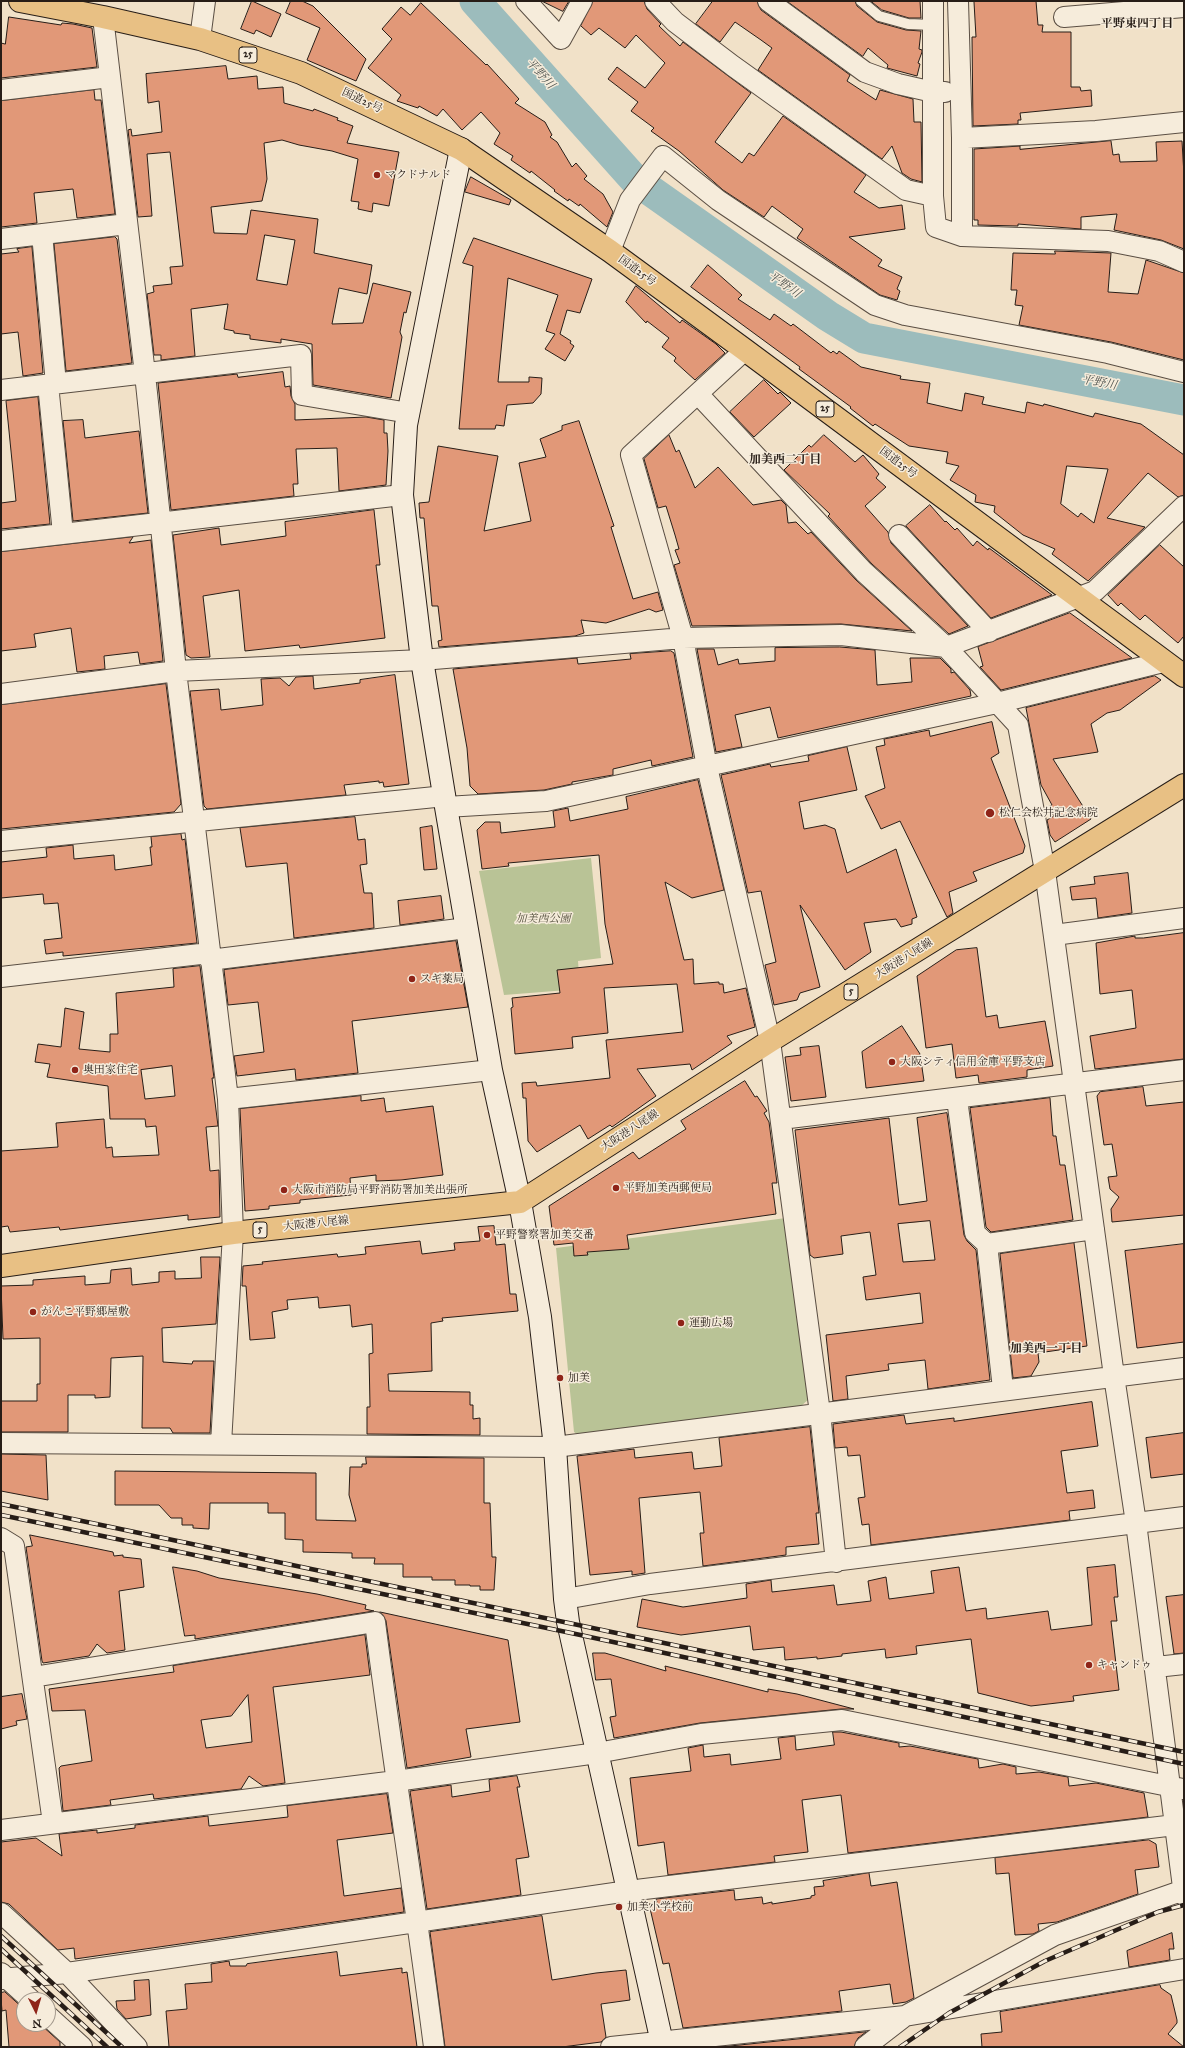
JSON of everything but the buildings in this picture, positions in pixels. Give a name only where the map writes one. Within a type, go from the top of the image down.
[{"type":"main road","name":"国道25号","points":[[20,1],[103,17],[200,39],[301,73],[461,149],[610,251],[1079,598],[1163,662],[1184,676]]},
{"type":"main road","name":"大阪港八尾線","points":[[1,1266],[234,1233],[520,1202],[770,1041],[1184,785]]},
{"type":"street","points":[[200,39],[206,1]]},
{"type":"street","points":[[526,1],[561,39],[582,1]]},
{"type":"street","points":[[655,1],[675,22],[733,66],[906,190],[933,196]]},
{"type":"street","points":[[768,1],[866,72],[898,84],[933,92],[961,91]]},
{"type":"street","points":[[933,1],[933,196],[936,227],[962,236],[1108,241],[1159,251],[1184,262]]},
{"type":"street","points":[[958,1],[962,138],[962,236]]},
{"type":"street","points":[[1064,17],[1184,7]]},
{"type":"street","points":[[103,17],[145,374],[176,671],[228,1099],[234,1233],[221,1444]]},
{"type":"street","points":[[1,90],[110,78]]},
{"type":"street","points":[[962,138],[1096,132],[1184,122]]},
{"type":"street","points":[[461,149],[408,413],[403,455],[402,495],[422,660],[491,1070],[520,1202],[540,1318],[555,1447],[565,1599],[597,1753],[663,2044]]},
{"type":"street","points":[[610,251],[630,200],[663,156],[718,200],[875,305],[905,315],[1108,353],[1184,372]]},
{"type":"street","points":[[1,239],[127,224]]},
{"type":"street","points":[[42,234],[63,534]]},
{"type":"street","points":[[745,350],[631,455],[684,638],[707,767],[770,1041],[799,1266],[820,1413],[836,1562]]},
{"type":"street","points":[[1,390],[301,355],[302,395],[408,413]]},
{"type":"street","points":[[698,394],[864,572],[946,648],[1018,725],[1045,871],[1114,1376],[1156,1667],[1177,1787],[1175,1825],[1184,1892],[1054,1936],[905,2016],[865,2047]]},
{"type":"street","points":[[1,541],[160,524],[402,495]]},
{"type":"street","points":[[1,694],[176,671],[422,660],[684,638],[841,635],[946,648],[1096,591],[1184,506]]},
{"type":"street","points":[[899,535],[989,632]]},
{"type":"street","points":[[1,841],[195,820],[446,801],[546,801],[997,703],[1163,662]]},
{"type":"street","points":[[1054,935],[1184,918]]},
{"type":"street","points":[[1,977],[467,928]]},
{"type":"street","points":[[228,1099],[491,1070]]},
{"type":"street","points":[[781,1119],[1075,1085],[1184,1070]]},
{"type":"street","points":[[958,1099],[975,1233],[987,1244],[1003,1389]]},
{"type":"street","points":[[987,1244],[1094,1229]]},
{"type":"street","points":[[1,1443],[555,1447],[1003,1389],[1184,1368]]},
{"type":"street","points":[[565,1599],[650,1584],[836,1562],[1184,1517]]},
{"type":"street","points":[[1,1538],[14,1546],[52,1823]]},
{"type":"street","points":[[33,1677],[375,1622],[396,1781],[418,1922],[434,2047]]},
{"type":"street","points":[[1156,1667],[1184,1664]]},
{"type":"street","points":[[1,1830],[396,1781],[597,1753],[701,1734],[842,1720],[1177,1787]]},
{"type":"street","points":[[3,1977],[67,1973],[628,1891],[1175,1825]]},
{"type":"street","points":[[1,1913],[67,1973],[137,2047]]},
{"type":"street","points":[[611,2047],[663,2044],[905,2016],[1184,1969]]},
{"type":"street","points":[[3,1977],[21,1992]]},
{"type":"street","points":[[56,2023],[82,2047]]},
{"type":"lane","points":[[861,1],[879,16],[908,24],[933,26]]},
{"type":"green space","name":"加美西公園","points":[[591,858],[601,958],[578,961],[580,989],[504,995],[479,871]]},
{"type":"green space","name":"運動広場","points":[[786,1218],[810,1398],[800,1407],[581,1437],[574,1432],[556,1248]]},
{"type":"waterway","name":"平野川","points":[[475,1],[634,179],[828,316],[864,338],[1184,400]]},
{"type":"railway","points":[[1,1504],[1184,1752]]},
{"type":"railway","points":[[1,1515],[571,1633],[1184,1764]]},
{"type":"railway","points":[[900,2047],[949,2013],[1045,1961],[1158,1912],[1184,1905]]},
{"type":"railway","points":[[1,1936],[122,2047]]},
{"type":"railway","points":[[1,1949],[107,2047]]},
{"type":"place","name":"マクドナルド","points":[[377,175]]},
{"type":"place","name":"松仁会松井記念病院","points":[[990,813]]},
{"type":"place","name":"スギ薬局","points":[[412,979]]},
{"type":"place","name":"大阪シティ信用金庫 平野支店","points":[[892,1062]]},
{"type":"place","name":"奥田家住宅","points":[[75,1070]]},
{"type":"place","name":"平野加美西郵便局","points":[[616,1188]]},
{"type":"place","name":"大阪市消防局平野消防署加美出張所","points":[[284,1190]]},
{"type":"place","name":"平野警察署加美交番","points":[[487,1235]]},
{"type":"place","name":"がんこ平野郷屋敷","points":[[33,1312]]},
{"type":"place","name":"運動広場","points":[[681,1323]]},
{"type":"place","name":"加美","points":[[560,1378]]},
{"type":"place","name":"キャンドゥ","points":[[1089,1665]]},
{"type":"place","name":"加美小学校前","points":[[619,1907]]},
{"type":"district","name":"平野東四丁目","points":[[1137,24]]},
{"type":"district","name":"加美西二丁目","points":[[785,460]]},
{"type":"district","name":"加美西一丁目","points":[[1046,1349]]}]
